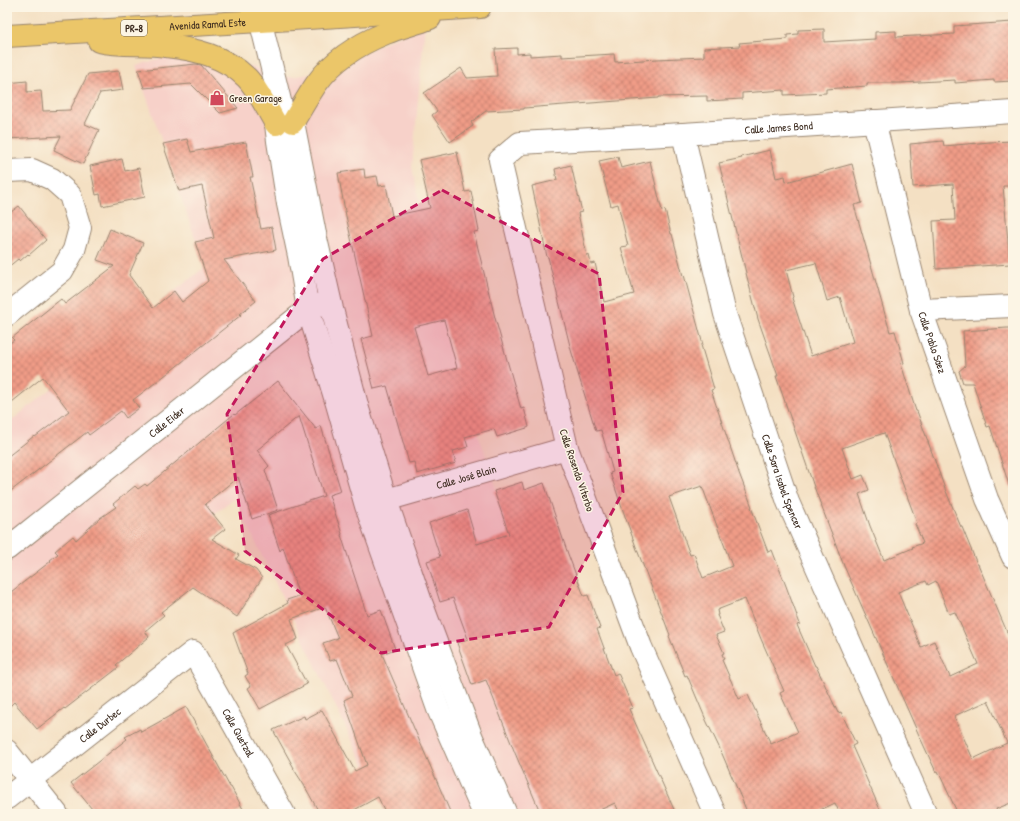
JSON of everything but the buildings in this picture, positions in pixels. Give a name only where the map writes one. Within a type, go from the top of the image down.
[{"type":"main road","name":"Avenida Ramal Este","points":[[7,36],[56,33],[259,14],[480,7]]},
{"type":"main road","points":[[56,33],[110,43],[165,46],[207,53],[236,68],[284,119],[337,61],[346,54],[386,33],[422,22],[452,9]]},
{"type":"street","points":[[259,14],[284,119],[314,227],[330,300],[358,409],[376,503],[438,708],[484,814]]},
{"type":"street","name":"Calle James Bond","points":[[545,142],[1013,112]]},
{"type":"street","points":[[284,119],[288,204],[308,309],[337,404],[376,503],[421,602],[472,738],[506,814]]},
{"type":"street","name":"Calle Pablo Sáez","points":[[874,121],[920,310],[987,499],[1013,557]]},
{"type":"street","name":"Calle Sara Isabel Spencer","points":[[682,134],[725,314],[788,502],[926,814]]},
{"type":"street","name":"Calle Rosendo Viterbo","points":[[545,142],[520,143],[500,160],[566,448],[641,646],[715,814]]},
{"type":"street","points":[[7,171],[32,170],[52,179],[70,196],[80,228],[74,250],[62,271],[7,315]]},
{"type":"street","name":"Calle Eider","points":[[7,549],[308,309],[330,300]]},
{"type":"street","points":[[920,310],[1013,306]]},
{"type":"street","name":"Calle José Blain","points":[[376,503],[566,448]]},
{"type":"street","name":"Calle Durbec","points":[[7,798],[193,652]]},
{"type":"street","name":"Calle Quetzal","points":[[193,652],[284,814]]},
{"type":"street","points":[[7,751],[57,814]]},
{"type":"highlighted area","points":[[442,190],[599,274],[623,492],[549,627],[381,653],[245,551],[227,414],[323,259]]},
{"type":"shaded area","points":[[425,23],[412,167],[450,349],[525,573],[625,814],[388,814],[234,498],[7,679],[7,424],[205,267],[136,66],[188,49],[289,77],[325,72]]},
{"type":"place","name":"Green Garage","points":[[217,98]]}]
